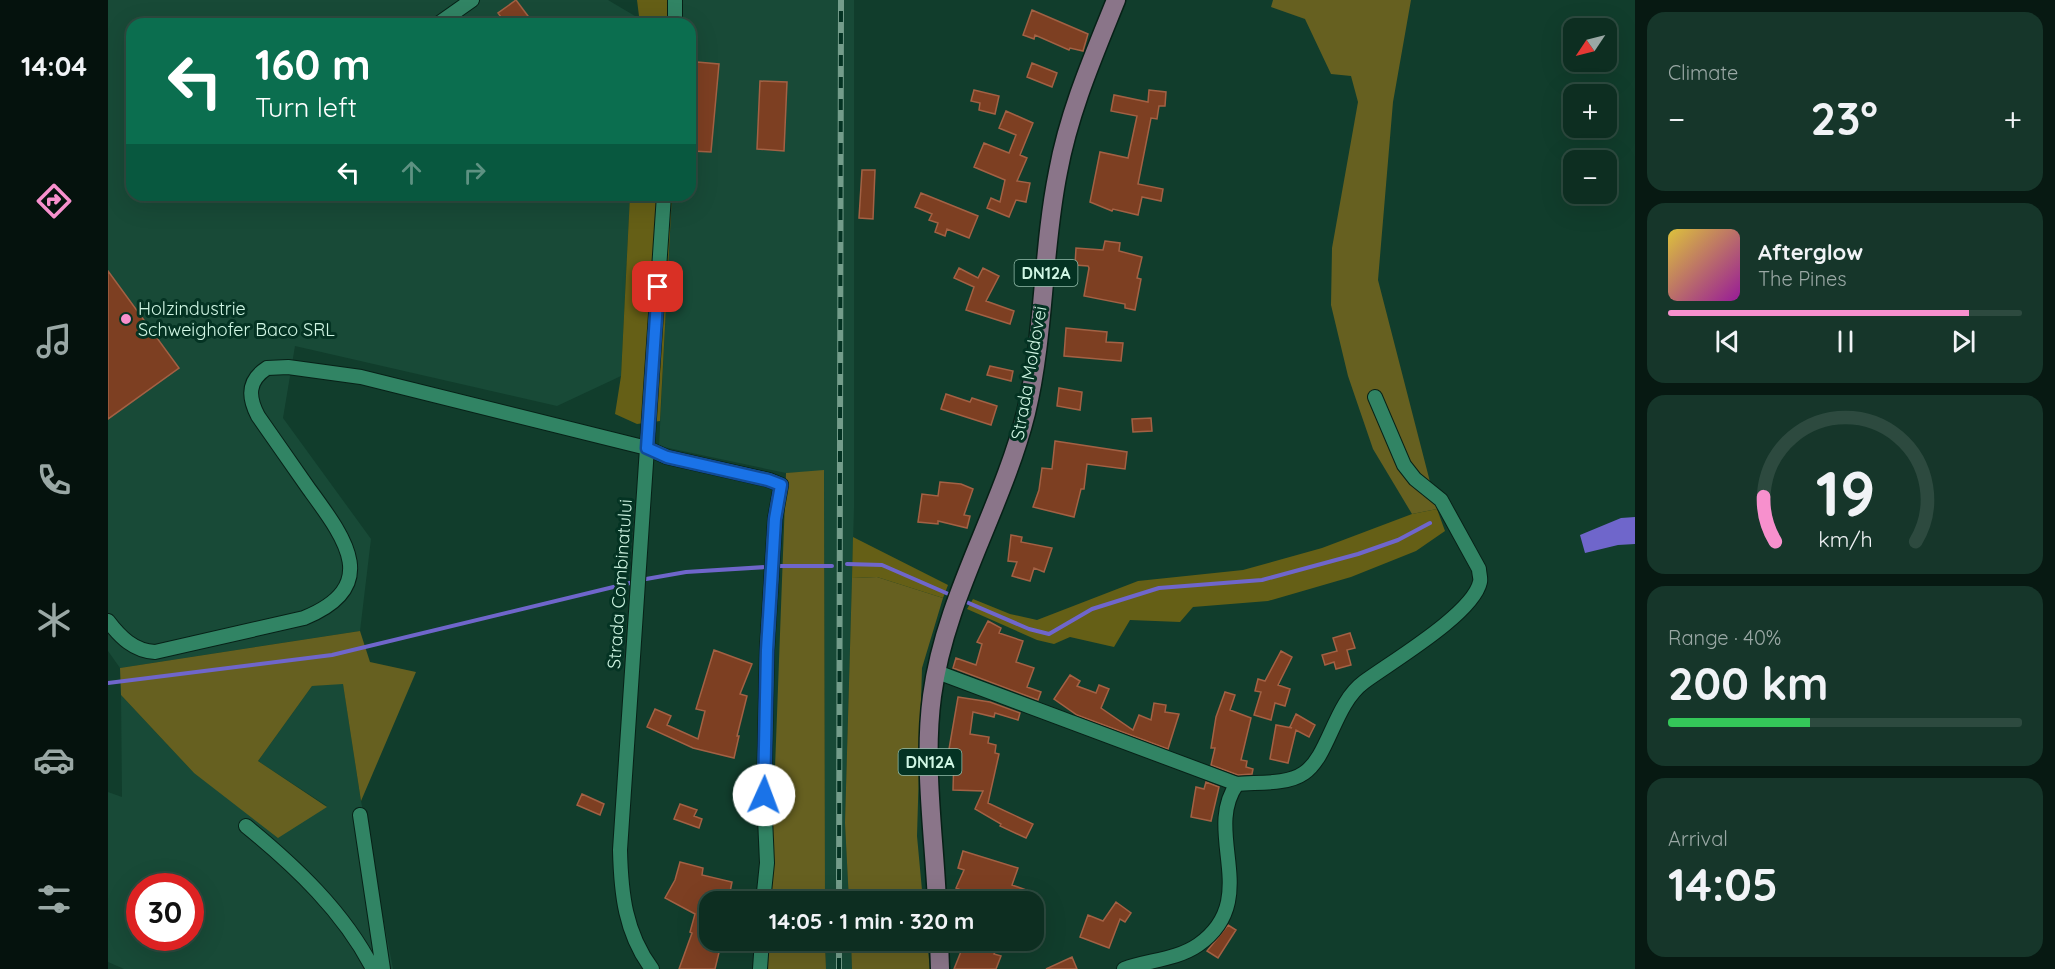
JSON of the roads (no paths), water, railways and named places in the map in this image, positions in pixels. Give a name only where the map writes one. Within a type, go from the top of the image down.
[{"type":"main road","name":"Strada Moldovei","points":[[936,891],[929,734],[937,672],[957,602],[1016,448],[1026,411],[1059,165],[1077,98],[1116,0]]},
{"type":"main road","points":[[932,891],[934,852]]},
{"type":"main road","points":[[930,951],[930,969]]},
{"type":"main road","points":[[939,951],[940,969]]},
{"type":"street","points":[[446,18],[472,0]]},
{"type":"street","points":[[675,0],[675,18]]},
{"type":"street","name":"Strada Combinatului","points":[[652,969],[643,957],[629,927],[622,889],[620,850],[664,201]]},
{"type":"street","points":[[108,621],[129,643],[147,652],[155,652],[304,618],[318,612],[341,593],[348,580],[351,566],[344,540],[258,416],[251,402],[253,382],[267,368],[288,367],[361,377],[647,448],[667,457],[781,485],[775,519],[767,650],[764,795],[767,863],[764,891]]},
{"type":"street","points":[[937,672],[1237,784],[1285,780],[1304,773],[1315,762],[1348,698],[1361,684],[1452,619],[1473,597],[1481,582],[1479,569],[1441,500],[1415,479],[1404,465],[1375,397]]},
{"type":"street","points":[[1124,969],[1176,955],[1197,945],[1214,931],[1224,914],[1231,889],[1226,828],[1228,797],[1237,784]]},
{"type":"street","points":[[360,815],[383,969]]},
{"type":"street","points":[[246,826],[275,850],[317,891],[373,969]]},
{"type":"street","points":[[760,969],[761,951]]},
{"type":"waterway","points":[[964,601],[1029,629],[1049,634],[1092,609],[1159,588],[1262,580],[1358,554],[1398,540],[1430,523]]},
{"type":"waterway","points":[[847,564],[882,565],[953,596]]},
{"type":"waterway","points":[[780,566],[832,566]]},
{"type":"waterway","points":[[646,579],[686,572],[766,567]]},
{"type":"waterway","points":[[108,683],[332,655],[630,583]]},
{"type":"railway","points":[[839,891],[841,0]]},
{"type":"railway","points":[[839,951],[839,969]]},
{"type":"place","name":"Holzindustrie Schweighofer Baco SRL","points":[[126,319]]}]
